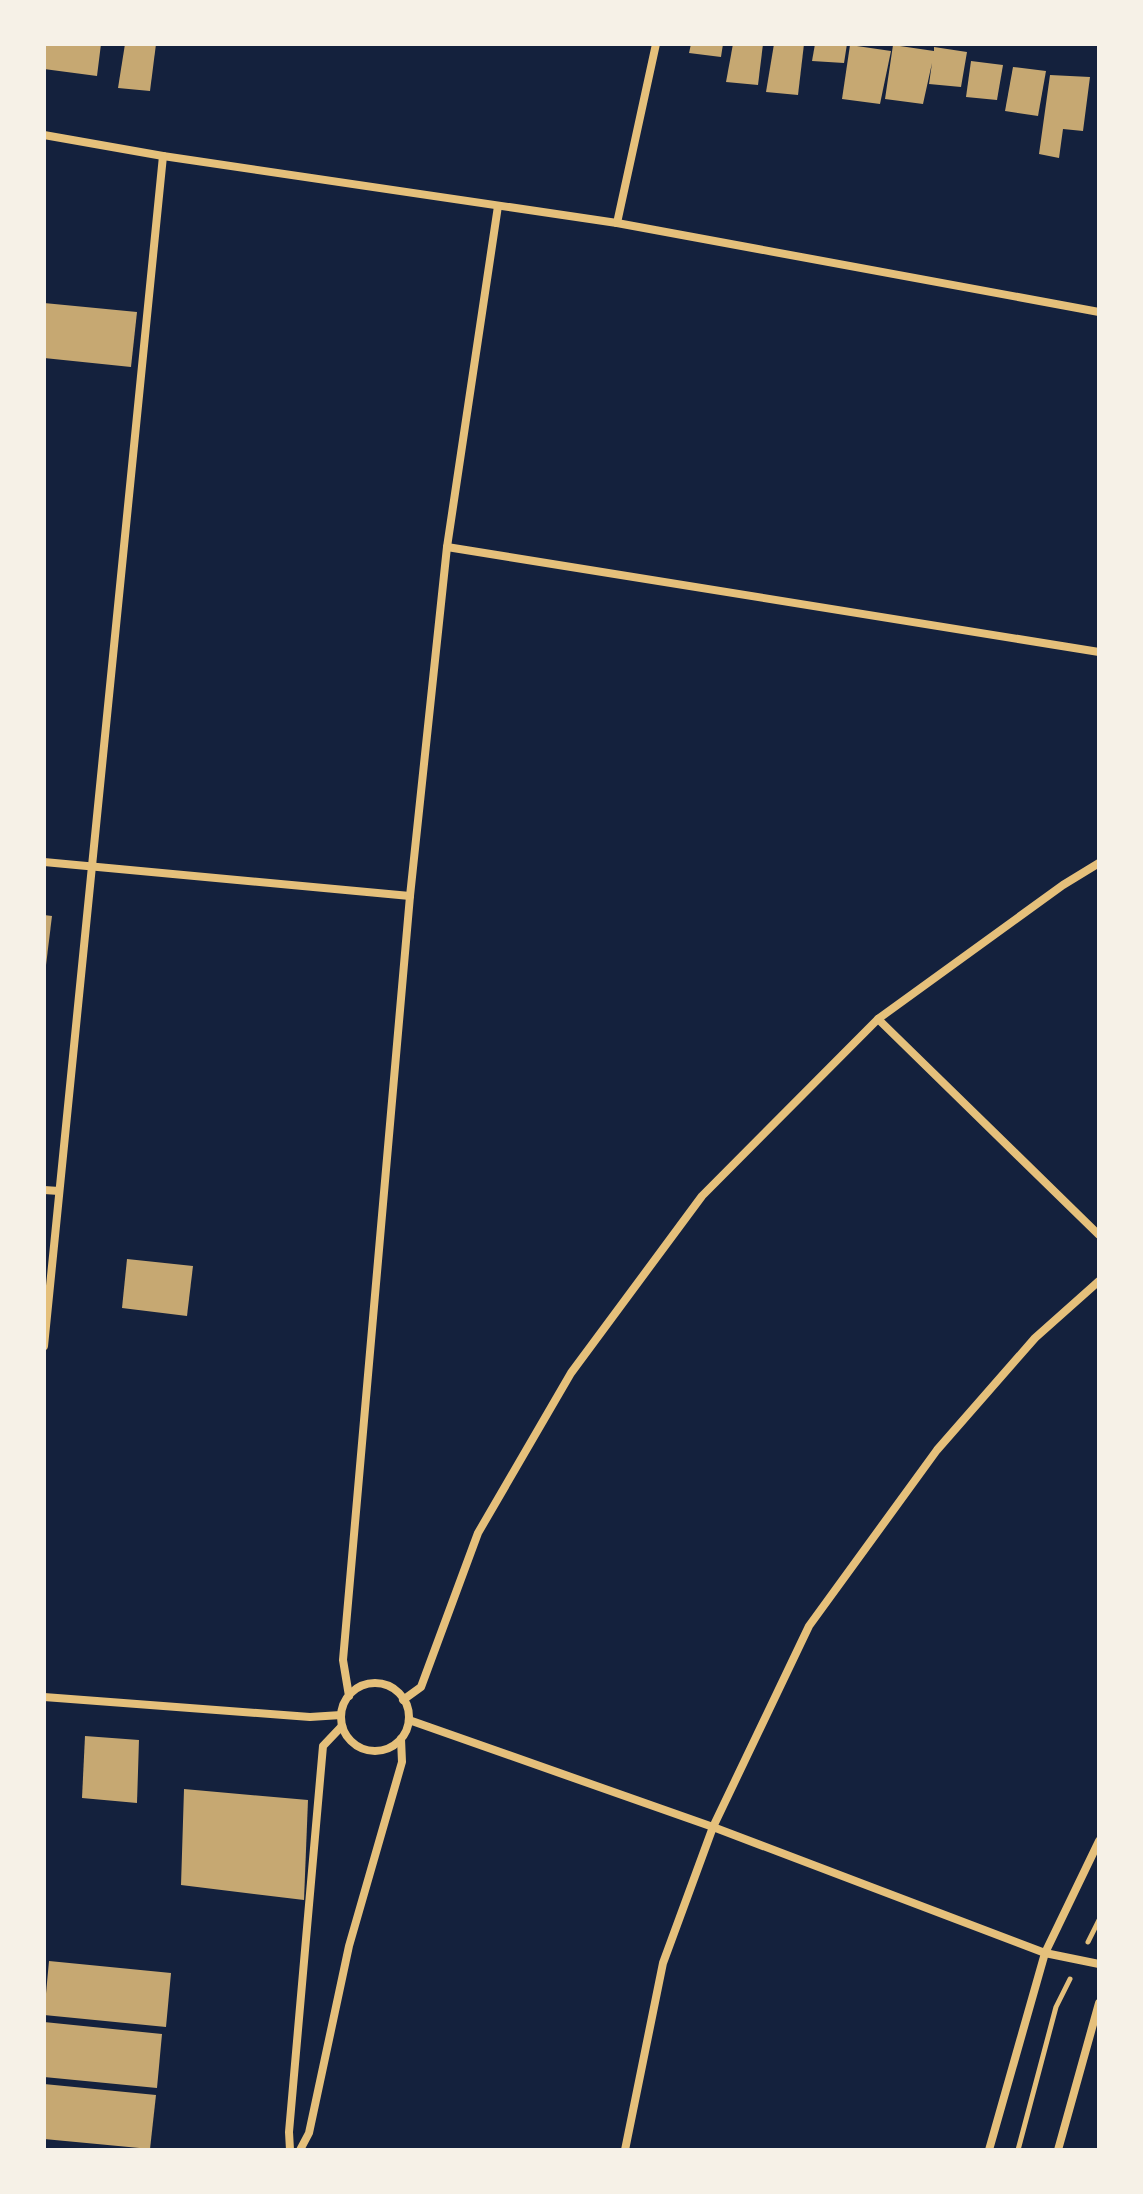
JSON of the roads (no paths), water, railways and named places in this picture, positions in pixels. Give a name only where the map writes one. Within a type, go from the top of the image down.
[{"type":"street","points":[[617,223],[656,44]]},
{"type":"street","points":[[44,135],[163,156],[617,223],[1099,312]]},
{"type":"street","points":[[44,1346],[163,156]]},
{"type":"street","points":[[349,1696],[343,1660],[410,896],[447,547],[498,206]]},
{"type":"street","points":[[447,547],[1099,652]]},
{"type":"street","points":[[44,862],[410,896]]},
{"type":"street","points":[[403,1700],[421,1687],[478,1533],[571,1373],[702,1196],[878,1019],[1063,885],[1099,863]]},
{"type":"street","points":[[878,1019],[1099,1235]]},
{"type":"street","points":[[44,1190],[59,1191]]},
{"type":"street","points":[[625,2150],[663,1963],[713,1827],[809,1626],[937,1450],[1035,1338],[1099,1281]]},
{"type":"street","points":[[366,1684],[377,1684],[397,1691],[403,1700],[408,1709],[407,1730],[401,1739],[383,1750],[362,1749],[353,1743],[342,1726],[343,1705],[349,1696],[366,1684]]},
{"type":"street","points":[[44,1697],[310,1717],[341,1715]]},
{"type":"street","points":[[409,1720],[713,1827],[1045,1953],[1099,1964]]},
{"type":"street","points":[[290,2150],[289,2132],[323,1746],[342,1726]]},
{"type":"street","points":[[300,2150],[309,2133],[349,1946],[402,1762],[401,1739]]},
{"type":"street","points":[[989,2150],[1045,1953],[1099,1841]]},
{"type":"street","points":[[1058,2150],[1099,2003]]}]
